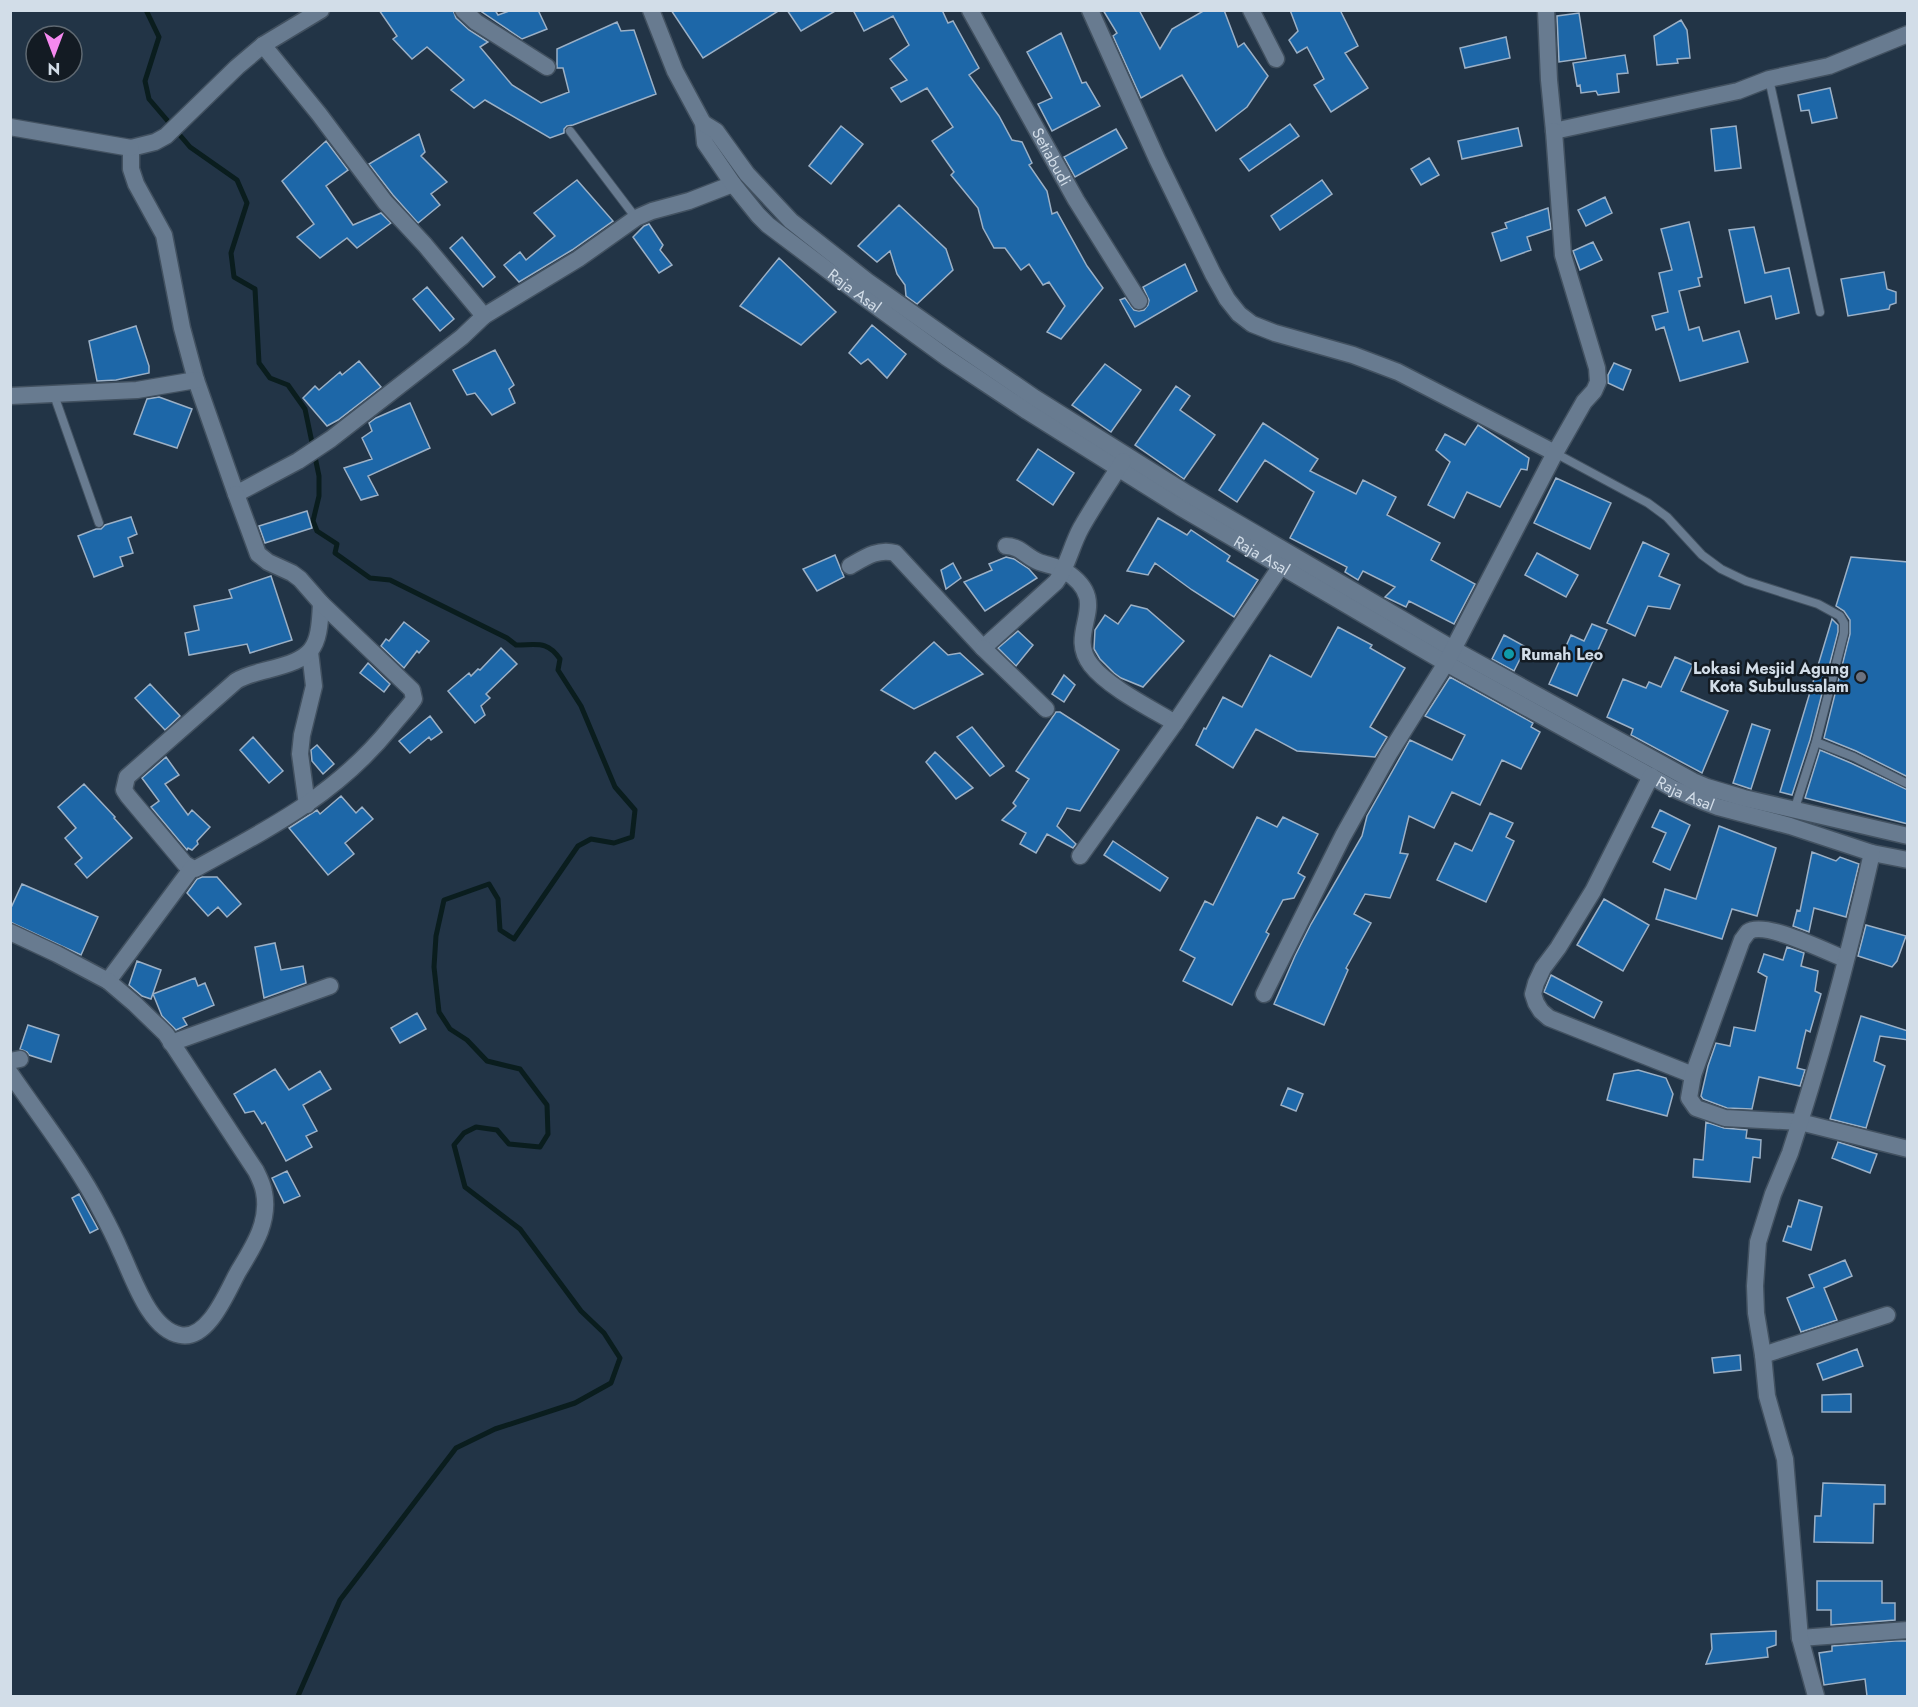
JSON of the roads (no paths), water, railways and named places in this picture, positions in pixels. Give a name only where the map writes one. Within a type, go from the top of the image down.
[{"type":"street","points":[[10,127],[131,148],[155,142],[166,136],[237,67],[264,45],[321,10]]},
{"type":"street","points":[[463,10],[476,22],[547,67]]},
{"type":"street","name":"Raja Asal","points":[[651,10],[675,71],[703,123],[705,143],[758,215],[858,293],[946,357],[1027,411],[1188,494],[1450,656],[1686,795],[1702,801],[1908,836]]},
{"type":"street","name":"Setiabudi","points":[[970,10],[1076,200],[1139,301]]},
{"type":"street","points":[[1090,10],[1157,159],[1198,243],[1227,299],[1239,314],[1252,324],[1275,333],[1353,355],[1398,372],[1555,453]]},
{"type":"street","points":[[1251,10],[1276,59]]},
{"type":"street","points":[[1264,994],[1348,826],[1389,754],[1450,656],[1555,453],[1584,402],[1594,391],[1598,375],[1563,255],[1549,80],[1546,10]]},
{"type":"street","points":[[1554,131],[1738,91],[1769,79],[1829,66],[1908,34]]},
{"type":"street","points":[[264,45],[385,202],[426,245],[484,316]]},
{"type":"street","name":"Raja Asal","points":[[703,123],[716,131],[741,166],[779,210],[867,281],[1123,462],[1180,507],[1281,566],[1693,781],[1792,817],[1872,853],[1908,860]]},
{"type":"street","points":[[131,148],[131,169],[136,184],[164,235],[182,328],[196,380],[258,554],[300,579],[321,603],[412,690],[414,695],[412,701],[358,765],[307,805],[198,867],[192,868],[185,864],[128,796],[124,790],[124,783],[127,777],[243,676],[286,665],[301,659],[309,652],[318,636],[321,603]]},
{"type":"street","points":[[236,494],[298,461],[331,439],[462,337],[484,316],[578,259],[636,218],[733,184]]},
{"type":"street","points":[[10,396],[137,390],[196,380]]},
{"type":"street","points":[[983,648],[1056,582],[1064,571],[1081,528],[1123,462]]},
{"type":"street","points":[[1006,546],[1015,546],[1038,561],[1064,571],[1084,587],[1089,602],[1081,644],[1091,664],[1103,677],[1175,723]]},
{"type":"street","points":[[850,566],[874,554],[889,552],[895,554],[983,648],[1046,709]]},
{"type":"street","points":[[1080,856],[1175,723],[1281,566]]},
{"type":"street","points":[[307,805],[300,754],[302,735],[314,686],[309,652]]},
{"type":"street","points":[[1652,776],[1593,891],[1543,968],[1533,994],[1541,1011],[1550,1018],[1693,1075]]},
{"type":"street","points":[[1816,1696],[1800,1638],[1785,1459],[1767,1396],[1756,1313],[1755,1286],[1758,1242],[1800,1122],[1830,1023],[1872,853]]},
{"type":"street","points":[[108,981],[192,868]]},
{"type":"street","points":[[1845,959],[1772,930],[1747,932],[1742,940],[1693,1075],[1689,1098],[1696,1108],[1725,1118],[1800,1122],[1908,1149]]},
{"type":"street","points":[[10,933],[57,954],[108,981],[135,1004],[166,1034],[256,1171],[264,1190],[266,1212],[258,1238],[217,1311],[206,1326],[196,1334],[181,1335],[166,1329],[149,1311],[101,1210],[10,1073]]},
{"type":"street","points":[[171,1043],[330,986]]},
{"type":"street","points":[[1763,1355],[1887,1315]]},
{"type":"street","points":[[1800,1638],[1908,1630]]},
{"type":"lane","points":[[1769,79],[1820,312]]},
{"type":"lane","points":[[570,131],[636,218]]},
{"type":"lane","points":[[54,395],[99,523]]},
{"type":"lane","points":[[1555,453],[1648,503],[1672,522],[1702,555],[1721,569],[1746,581],[1818,604],[1840,616],[1844,623],[1844,633],[1816,742],[1792,817]]},
{"type":"lane","points":[[1816,742],[1908,784]]},
{"type":"waterway","points":[[146,10],[159,37],[145,81],[149,99],[190,147],[237,180],[247,203],[231,253],[234,277],[255,289],[259,363],[270,378],[288,385],[305,409],[319,476],[319,496],[313,521],[317,531],[337,544],[335,553],[370,578],[390,580],[507,638],[516,645],[536,644],[551,649],[560,659],[558,670],[581,706],[615,787],[635,810],[632,837],[614,843],[591,839],[578,846],[514,939],[500,930],[498,899],[489,884],[444,900],[436,936],[434,967],[439,1012],[450,1029],[467,1040],[487,1061],[520,1069],[547,1105],[548,1134],[540,1147],[509,1144],[497,1130],[476,1127],[464,1133],[454,1145],[465,1187],[520,1229],[581,1311],[604,1333],[620,1358],[611,1383],[575,1403],[495,1429],[456,1448],[340,1600],[298,1696]]},
{"type":"place","name":"Rumah Leo","points":[[1509,654]]},
{"type":"place","name":"Lokasi Mesjid Agung Kota Subulussalam","points":[[1861,677]]}]
